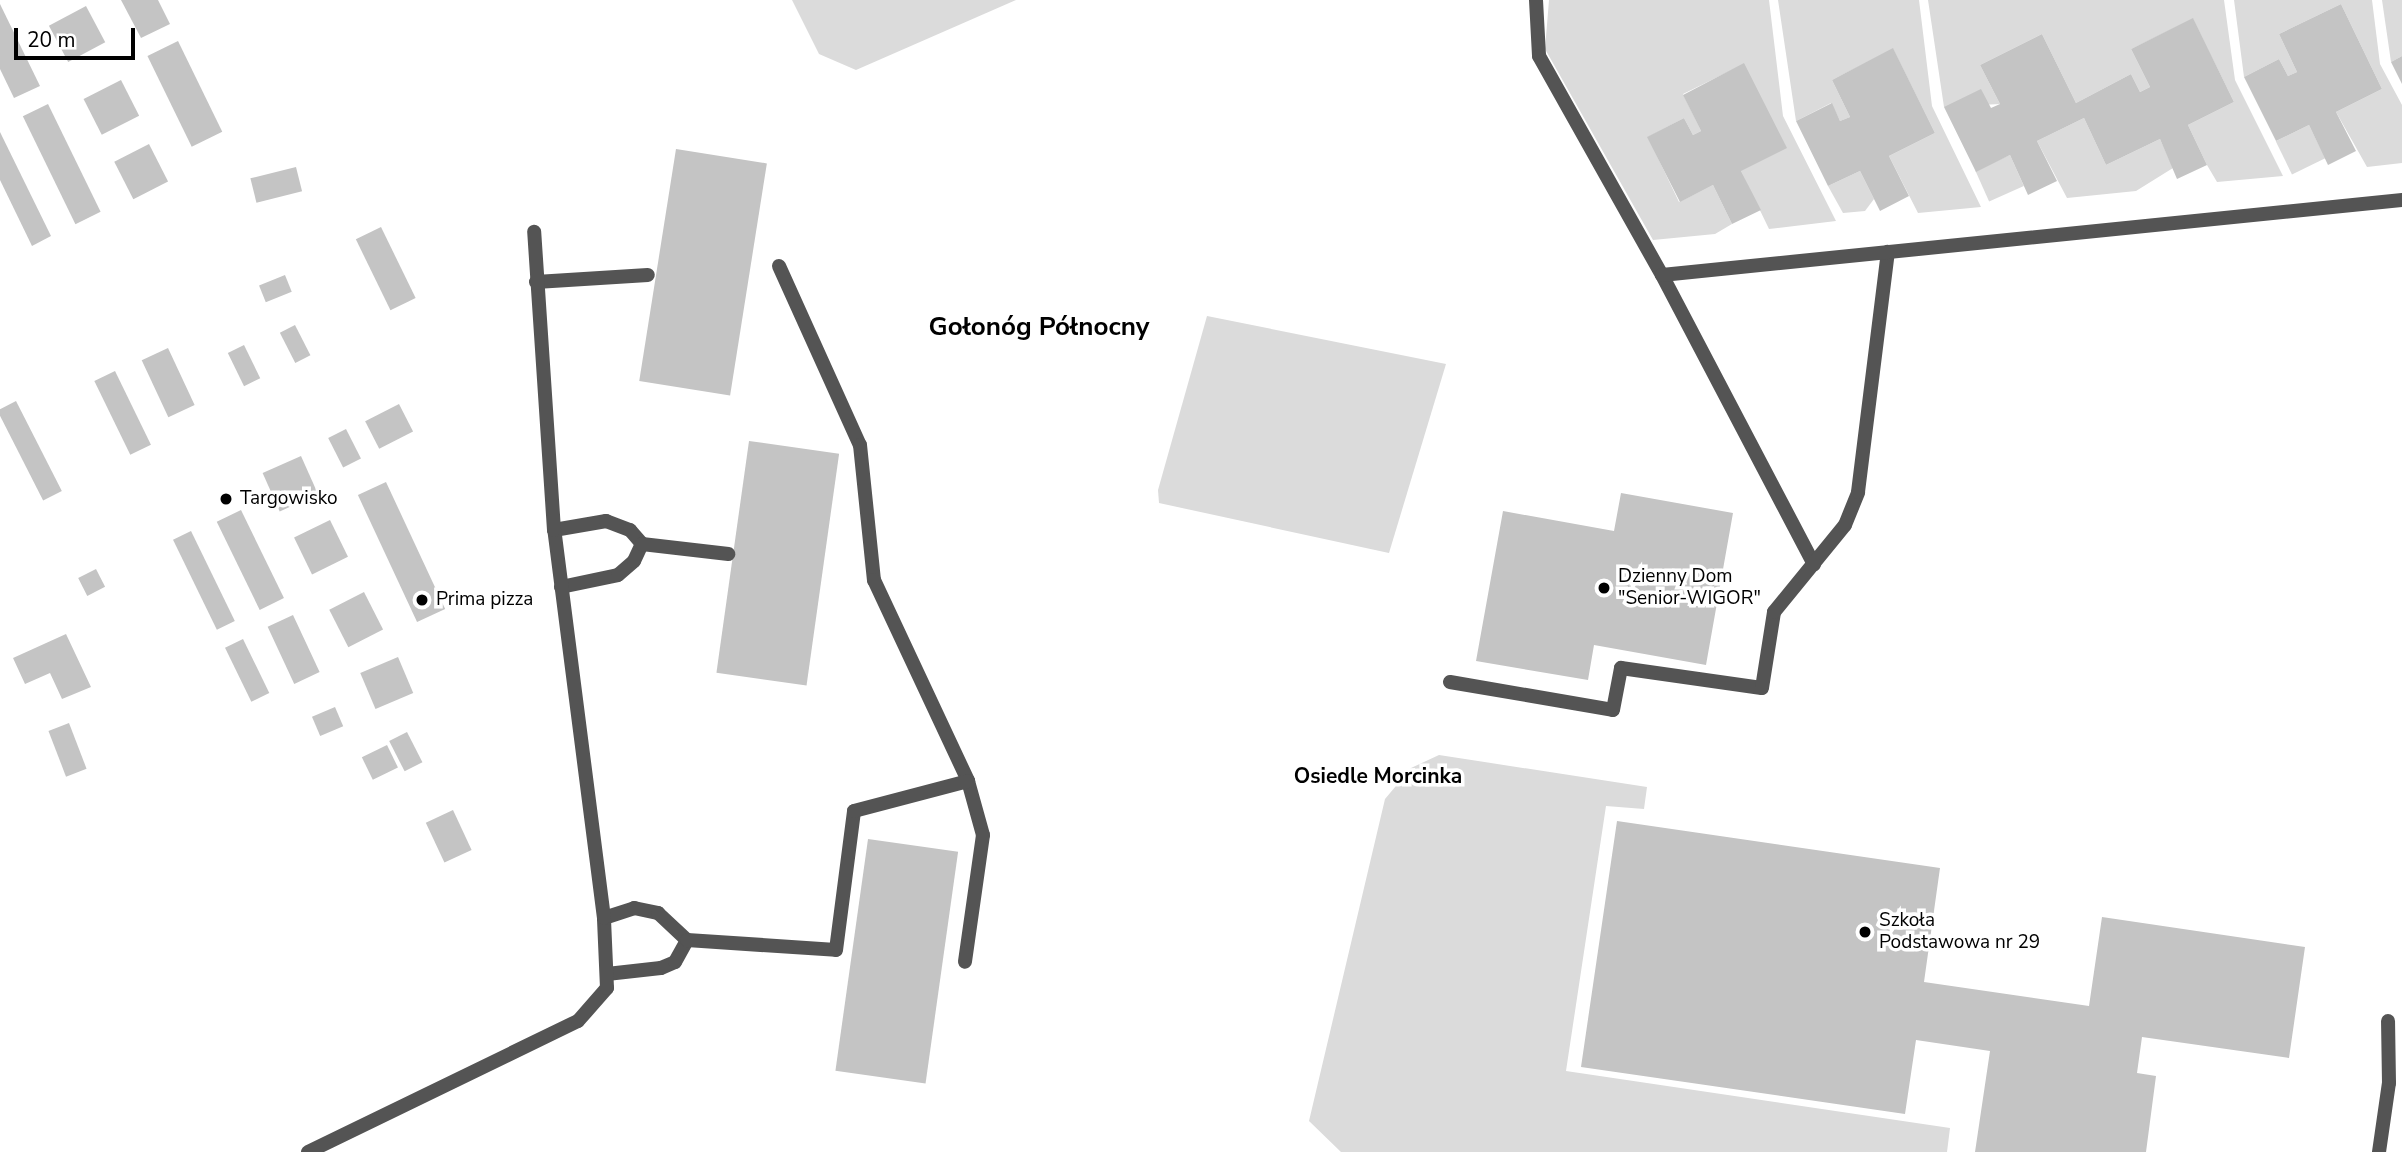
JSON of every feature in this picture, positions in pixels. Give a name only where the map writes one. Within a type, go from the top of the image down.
[{"type":"street","points":[[1536,0],[1539,56],[1662,275],[1814,565]]},
{"type":"street","points":[[1662,275],[2402,200]]},
{"type":"street","points":[[307,1152],[578,1021],[598,1004],[607,988],[604,918],[554,530],[534,232]]},
{"type":"street","points":[[1450,682],[1613,710],[1621,668],[1762,688],[1774,612],[1845,525],[1858,492],[1888,252]]},
{"type":"street","points":[[779,267],[860,444],[874,580],[968,781],[983,835],[965,962]]},
{"type":"street","points":[[536,282],[648,275]]},
{"type":"street","points":[[554,530],[606,522],[630,530],[642,544],[728,554]]},
{"type":"street","points":[[561,587],[618,575],[634,561],[642,544]]},
{"type":"street","points":[[604,918],[634,908],[658,913],[687,940],[836,950],[854,811],[968,781]]},
{"type":"street","points":[[607,975],[668,965],[687,940]]},
{"type":"street","points":[[2379,1152],[2389,1083],[2388,1021]]},
{"type":"shaded area","points":[[792,0],[1016,0],[856,70],[819,54]]},
{"type":"shaded area","points":[[1549,0],[1769,0],[1783,116],[1836,221],[1769,229],[1741,171],[1744,64],[1683,94],[1701,131],[1693,135],[1684,118],[1648,137],[1679,202],[1713,185],[1732,224],[1715,234],[1653,240],[1545,49]]},
{"type":"shaded area","points":[[1778,0],[1919,0],[1932,106],[1981,207],[1918,213],[1889,156],[1935,133],[1893,49],[1832,80],[1850,117],[1840,121],[1831,103],[1796,121]]},
{"type":"shaded area","points":[[1928,0],[2224,0],[2235,80],[2283,176],[2217,182],[2207,165],[2188,125],[2234,102],[2193,19],[2131,49],[2150,87],[2140,92],[2131,74],[2076,103],[2042,34],[1980,65],[2000,104],[1944,107]]},
{"type":"shaded area","points":[[2234,0],[2372,0],[2380,64],[2402,105],[2402,163],[2367,167],[2336,112],[2382,89],[2341,4],[2279,34],[2297,72],[2288,76],[2279,59],[2244,77]]},
{"type":"shaded area","points":[[2382,0],[2402,0],[2402,56],[2391,62]]},
{"type":"shaded area","points":[[2084,118],[2106,165],[2160,139],[2173,168],[2136,191],[2067,198],[2037,141]]},
{"type":"shaded area","points":[[2309,125],[2325,158],[2292,174],[2276,141]]},
{"type":"shaded area","points":[[2010,155],[2024,186],[1989,202],[1975,170]]},
{"type":"shaded area","points":[[1860,171],[1874,199],[1865,211],[1843,213],[1828,186]]},
{"type":"shaded area","points":[[1207,316],[1446,364],[1389,553],[1159,503],[1158,490]]},
{"type":"shaded area","points":[[1439,755],[1647,787],[1644,809],[1606,806],[1566,1071],[1950,1128],[1947,1152],[1341,1152],[1309,1121],[1385,799],[1411,768]]},
{"type":"building","points":[[121,0],[158,0],[170,24],[141,38]]},
{"type":"building","points":[[0,4],[40,86],[14,98],[0,69]]},
{"type":"building","points":[[2341,4],[2382,89],[2336,112],[2356,151],[2328,165],[2309,125],[2276,141],[2244,77],[2279,59],[2288,76],[2297,72],[2279,34]]},
{"type":"building","points":[[86,6],[105,42],[68,62],[49,26]]},
{"type":"building","points":[[2193,18],[2234,102],[2188,125],[2207,165],[2177,179],[2160,139],[2106,165],[2084,118],[2037,141],[2057,181],[2028,195],[2010,155],[1976,172],[1944,107],[1981,89],[1991,108],[2000,104],[1980,65],[2042,34],[2076,103],[2131,74],[2140,92],[2150,87],[2131,49]]},
{"type":"building","points":[[178,41],[222,132],[192,147],[147,56]]},
{"type":"building","points":[[1893,48],[1935,133],[1889,156],[1909,196],[1880,211],[1860,171],[1828,186],[1796,121],[1832,103],[1840,121],[1850,117],[1832,80]]},
{"type":"building","points":[[2402,56],[2402,84],[2391,62]]},
{"type":"building","points":[[1744,63],[1787,148],[1741,171],[1761,210],[1732,224],[1713,185],[1680,202],[1647,137],[1684,118],[1693,135],[1701,131],[1683,95]]},
{"type":"building","points":[[121,80],[139,116],[102,135],[84,99]]},
{"type":"building","points":[[48,104],[101,212],[75,224],[23,116]]},
{"type":"building","points":[[0,132],[51,236],[32,246],[0,180]]},
{"type":"building","points":[[149,144],[168,181],[133,199],[114,162]]},
{"type":"building","points":[[676,149],[767,163],[730,395],[639,381]]},
{"type":"building","points":[[296,167],[302,191],[256,203],[250,178]]},
{"type":"building","points":[[381,227],[416,298],[390,310],[356,239]]},
{"type":"building","points":[[285,275],[292,292],[266,302],[259,285]]},
{"type":"building","points":[[295,325],[310,355],[295,363],[280,333]]},
{"type":"building","points":[[244,345],[260,378],[244,386],[228,353]]},
{"type":"building","points":[[168,348],[195,405],[168,417],[142,360]]},
{"type":"building","points":[[115,371],[151,445],[130,455],[94,381]]},
{"type":"building","points":[[16,401],[62,491],[43,501],[0,416],[0,409]]},
{"type":"building","points":[[399,404],[413,432],[379,449],[365,421]]},
{"type":"building","points":[[346,429],[361,458],[343,467],[328,438]]},
{"type":"building","points":[[749,441],[839,454],[807,685],[716,673]]},
{"type":"building","points":[[301,456],[318,494],[280,511],[263,473]]},
{"type":"building","points":[[386,482],[445,609],[417,622],[358,495]]},
{"type":"building","name":"Dzienny Dom \"Senior-WIGOR\"","points":[[1621,493],[1733,513],[1706,665],[1594,645],[1588,680],[1476,661],[1503,511],[1614,531]]},
{"type":"building","points":[[241,510],[284,598],[260,610],[217,522]]},
{"type":"building","points":[[330,520],[348,557],[312,574],[294,538]]},
{"type":"building","points":[[191,531],[235,621],[217,630],[173,540]]},
{"type":"building","points":[[96,569],[105,587],[87,596],[78,578]]},
{"type":"building","points":[[364,592],[383,629],[348,647],[329,610]]},
{"type":"building","points":[[293,615],[320,672],[294,684],[268,627]]},
{"type":"building","points":[[66,634],[91,687],[62,699],[50,673],[25,684],[13,658]]},
{"type":"building","points":[[243,639],[269,693],[251,702],[225,648]]},
{"type":"building","points":[[398,657],[413,693],[375,709],[360,673]]},
{"type":"building","points":[[335,707],[343,726],[320,736],[312,717]]},
{"type":"building","points":[[69,723],[87,769],[66,777],[48,731]]},
{"type":"building","points":[[407,732],[422,762],[405,771],[389,741]]},
{"type":"building","points":[[387,745],[398,767],[373,780],[362,757]]},
{"type":"building","points":[[453,810],[472,850],[444,863],[426,823]]},
{"type":"building","points":[[1617,821],[1940,868],[1924,982],[2089,1006],[2102,917],[2305,947],[2289,1058],[2142,1037],[2137,1073],[2156,1076],[2146,1152],[1975,1152],[1990,1051],[1916,1040],[1905,1114],[1581,1067]]},
{"type":"building","points":[[868,839],[958,852],[926,1083],[835,1071]]},
{"type":"place","name":"Targowisko","points":[[226,499]]},
{"type":"place","name":"Dzienny Dom \"Senior-WIGOR\"","points":[[1604,588]]},
{"type":"place","name":"Prima pizza","points":[[422,600]]},
{"type":"place","name":"Szkoła Podstawowa nr 29","points":[[1865,932]]},
{"type":"district","name":"Gołonóg Północny","points":[[1039,327]]},
{"type":"district","name":"Osiedle Morcinka","points":[[1378,776]]}]
